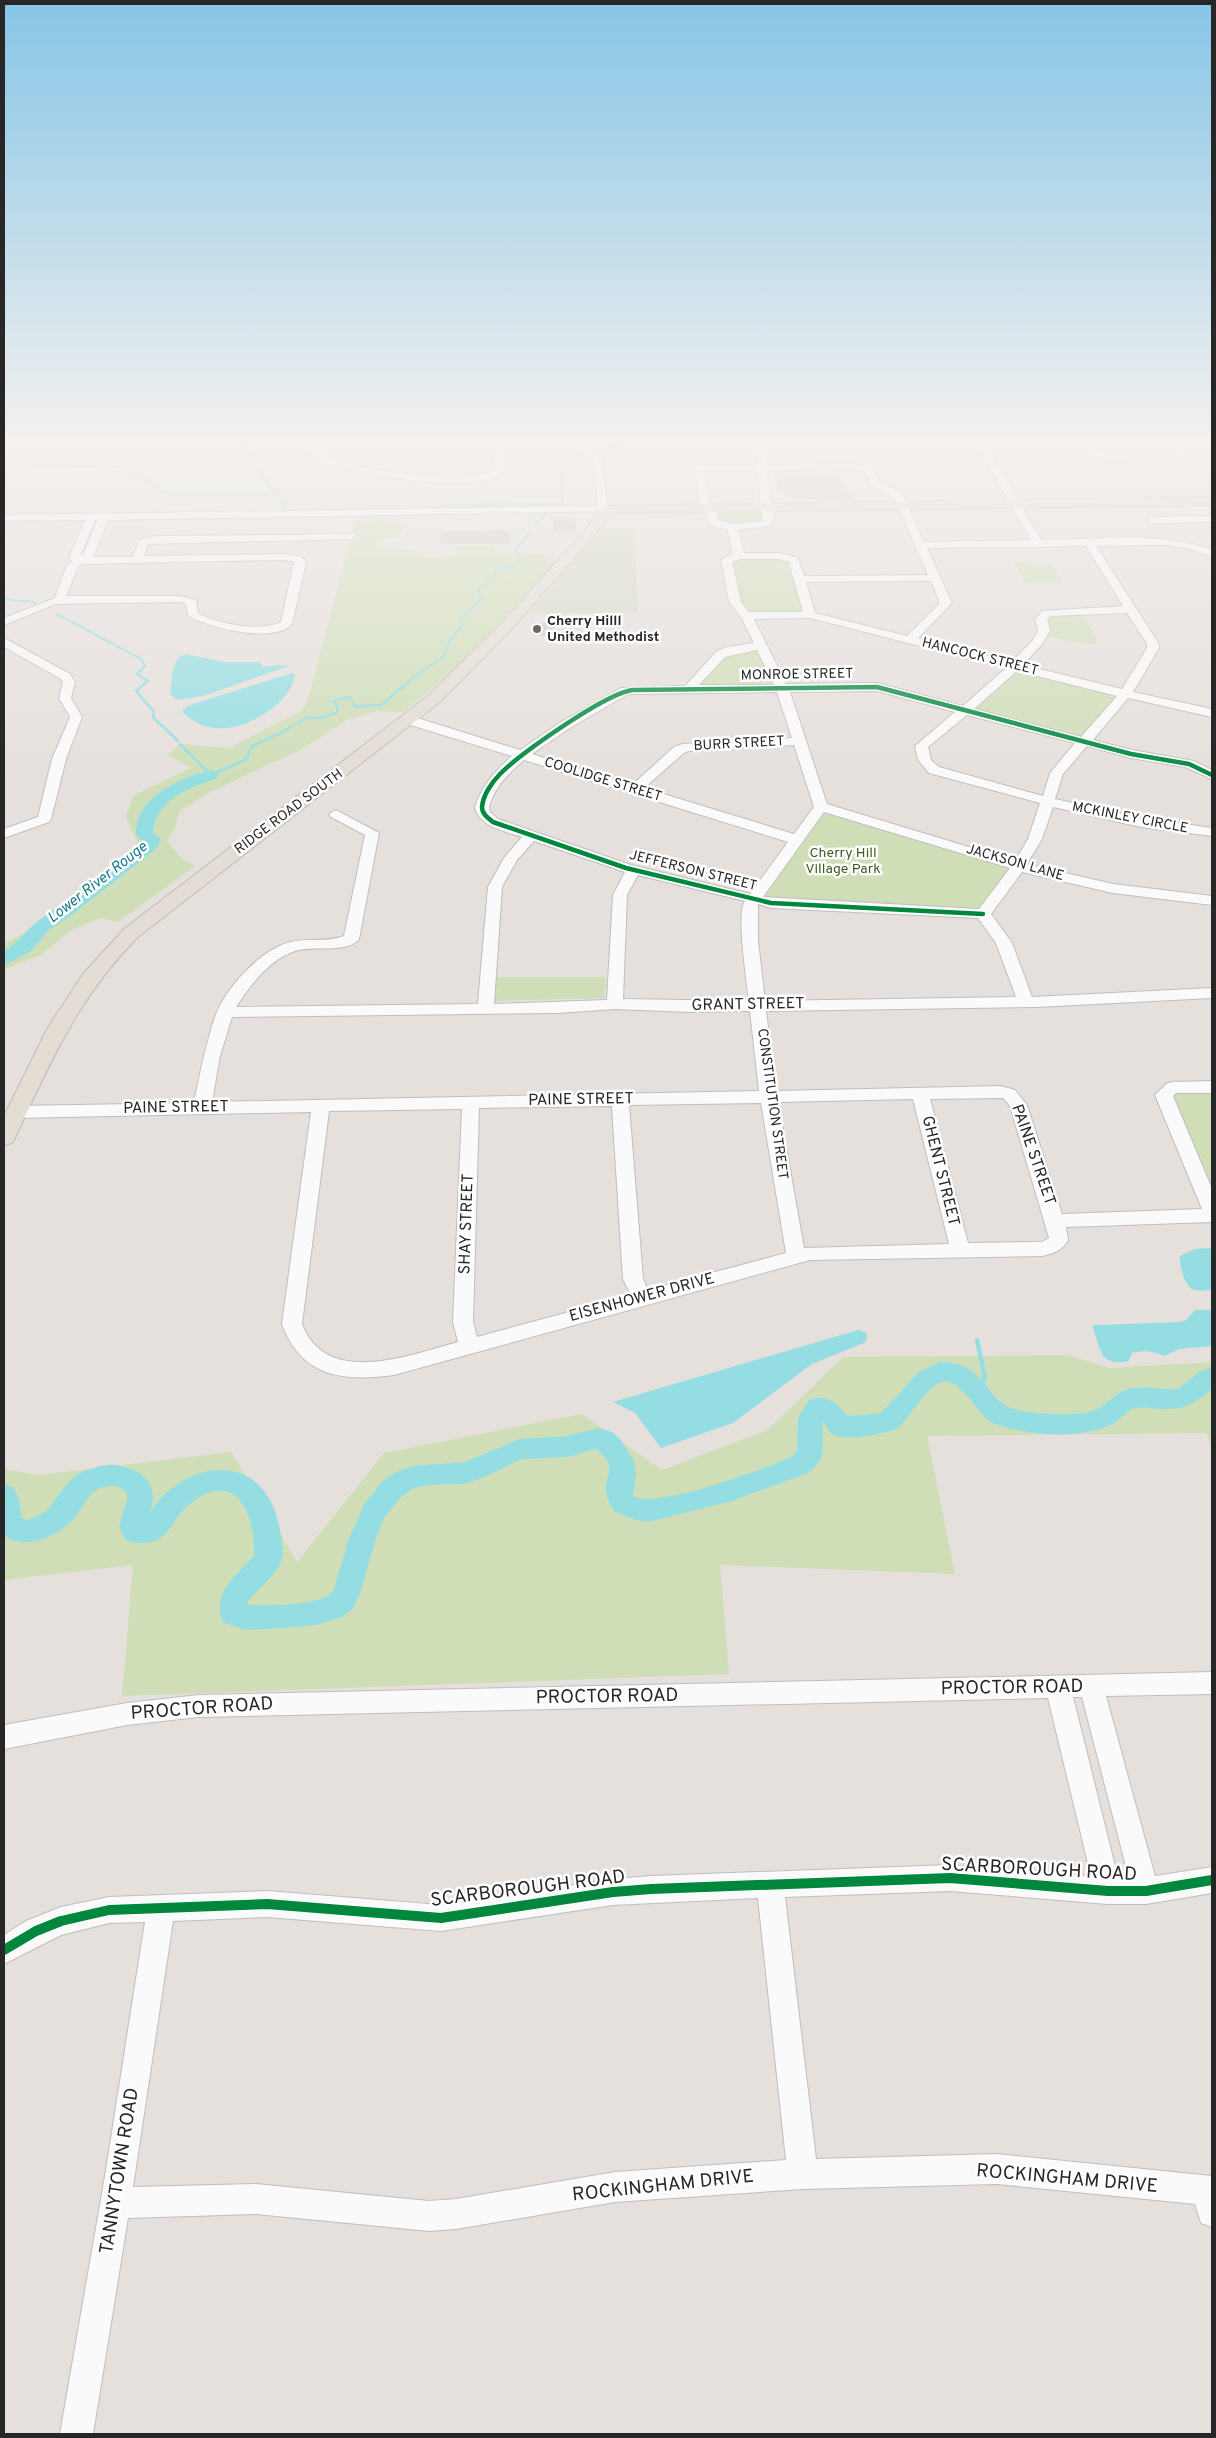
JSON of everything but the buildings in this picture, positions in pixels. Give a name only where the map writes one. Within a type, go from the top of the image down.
[{"type":"main road","name":"RIDGE ROAD SOUTH","points":[[4,1138],[47,1046],[76,996],[102,960],[116,946],[409,720],[446,689],[482,654],[570,555]]},
{"type":"street","points":[[4,622],[54,601],[184,599],[192,602],[191,612],[199,618],[252,629],[278,628],[286,624],[300,562],[297,558],[290,557],[81,560],[74,558],[75,555]]},
{"type":"street","points":[[66,600],[60,597],[73,565],[90,555]]},
{"type":"street","points":[[137,560],[139,555]]},
{"type":"street","points":[[910,640],[946,603],[924,555]]},
{"type":"street","points":[[1026,1002],[1004,943],[983,914],[1019,866],[1035,839],[1056,773],[1125,694],[1153,648],[1153,644],[1096,555]]},
{"type":"street","points":[[752,899],[821,807],[782,688],[746,616],[735,602],[726,560],[739,556],[788,557],[794,560],[810,615]]},
{"type":"street","points":[[800,580],[934,578]]},
{"type":"street","points":[[4,630],[67,604],[66,600]]},
{"type":"street","points":[[964,710],[1016,666],[1044,634],[1041,620],[1046,613],[1130,610]]},
{"type":"street","name":"HANCOCK STREET","points":[[746,616],[810,615],[1125,694],[1212,713]]},
{"type":"street","points":[[4,642],[66,677],[69,682],[65,698],[76,717],[59,759],[44,819],[4,834]]},
{"type":"street","points":[[690,688],[721,654],[727,651],[760,646]]},
{"type":"street","name":"MONROE STREET","points":[[523,756],[562,726],[625,691],[690,688],[877,688],[1083,742]]},
{"type":"street","name":"MCKINLEY CIRCLE","points":[[964,710],[922,746],[920,751],[928,766],[934,770],[1096,814],[1138,823],[1212,832]]},
{"type":"street","name":"COOLIDGE STREET","points":[[409,720],[797,840]]},
{"type":"street","name":"BURR STREET","points":[[634,790],[679,750],[687,747],[800,741]]},
{"type":"street","points":[[1083,742],[1131,754],[1189,764],[1212,775]]},
{"type":"street","name":"JEFFERSON STREET","points":[[523,756],[490,784],[484,794],[482,809],[493,822],[634,870],[771,903],[983,914]]},
{"type":"street","name":"JACKSON LANE","points":[[821,807],[1019,866],[1063,877],[1171,898],[1212,901]]},
{"type":"street","points":[[202,1107],[212,1056],[225,1012],[240,989],[258,969],[280,951],[292,945],[343,943],[351,939],[372,833],[336,814]]},
{"type":"street","points":[[486,1008],[495,887],[511,858],[531,835]]},
{"type":"street","points":[[615,1004],[620,895],[634,870]]},
{"type":"street","name":"CONSTITUTION STREET","points":[[752,899],[749,906],[750,941],[758,1006],[769,1095],[796,1256]]},
{"type":"street","name":"GRANT STREET","points":[[225,1012],[615,1004],[676,1007],[1026,1002],[1212,993]]},
{"type":"street","points":[[1212,1087],[1172,1088],[1164,1095],[1212,1211]]},
{"type":"street","name":"PAINE STREET","points":[[16,1112],[769,1095],[1001,1092],[1009,1094],[1015,1099],[1055,1221]]},
{"type":"street","name":"GHENT STREET","points":[[920,1093],[960,1249]]},
{"type":"street","points":[[620,1099],[633,1279],[642,1298]]},
{"type":"street","name":"SHAY STREET","points":[[469,1344],[463,1322],[471,1102]]},
{"type":"street","name":"EISENHOWER DRIVE","points":[[322,1105],[292,1317],[294,1332],[310,1354],[329,1365],[361,1371],[394,1367],[469,1344],[810,1253],[1042,1249],[1053,1246],[1059,1240],[1055,1221]]},
{"type":"street","points":[[1055,1221],[1212,1215]]},
{"type":"street","name":"PROCTOR ROAD","points":[[4,1737],[127,1714],[199,1706],[1212,1683]]},
{"type":"street","points":[[1058,1687],[1108,1891]]},
{"type":"street","points":[[1091,1687],[1146,1891]]},
{"type":"street","name":"SCARBOROUGH ROAD","points":[[4,1950],[36,1931],[77,1916],[110,1910],[267,1904],[442,1918],[613,1892],[950,1878],[1108,1891],[1146,1891],[1212,1880]]},
{"type":"street","points":[[770,1886],[803,2174]]},
{"type":"street","name":"TANNYTOWN ROAD","points":[[76,2434],[116,2203],[161,1908]]},
{"type":"street","name":"ROCKINGHAM DRIVE","points":[[116,2203],[256,2199],[429,2216],[456,2214],[615,2187],[803,2174],[997,2169],[1210,2198]]},
{"type":"green space","points":[[346,555],[422,555],[425,557],[454,555],[538,555],[557,561],[462,664],[403,712],[377,711],[348,720],[298,751],[208,793],[180,811],[174,829],[167,841],[182,859],[195,866],[118,922],[100,918],[72,930],[41,955],[4,969],[4,944],[30,930],[138,844],[126,817],[133,796],[191,768],[168,755],[180,744],[229,748],[302,711],[309,697]]},
{"type":"green space","points":[[577,555],[635,555],[638,612],[529,614],[560,578],[557,577]]},
{"type":"green space","points":[[734,558],[782,558],[789,560],[804,610],[800,613],[748,612],[739,602],[729,561]]},
{"type":"green space","points":[[1013,563],[1053,565],[1063,583],[1026,583]]},
{"type":"green space","points":[[1082,614],[1097,639],[1095,645],[1047,637],[1045,618],[1050,615]]},
{"type":"green space","points":[[760,651],[774,683],[772,685],[701,685],[699,683],[725,654]]},
{"type":"green space","points":[[1017,671],[1115,694],[1116,697],[1080,737],[974,711],[973,706]]},
{"type":"green space","name":"Cherry Hill Village Park","points":[[827,813],[1010,867],[1010,869],[981,908],[977,910],[764,898],[763,896],[821,816]]},
{"type":"green space","points":[[496,977],[606,977],[604,998],[494,1001]]},
{"type":"green space","points":[[1212,1090],[1212,1195],[1171,1100],[1172,1093]]},
{"type":"green space","points":[[1067,1355],[1110,1368],[1212,1362],[1212,1451],[1207,1433],[927,1436],[955,1574],[720,1565],[729,1674],[122,1696],[133,1565],[4,1580],[4,1469],[39,1475],[231,1452],[297,1562],[384,1453],[582,1414],[662,1470],[768,1430],[843,1357]]},
{"type":"water","points":[[186,654],[225,662],[260,662],[263,667],[289,666],[203,696],[176,700],[170,694],[173,671],[177,660]]},
{"type":"water","points":[[292,673],[295,675],[291,686],[274,707],[262,716],[235,727],[209,727],[202,725],[182,712],[187,706]]},
{"type":"water","points":[[1212,1248],[1212,1290],[1194,1290],[1189,1286],[1183,1274],[1180,1256],[1195,1249]]},
{"type":"water","points":[[1195,1310],[1212,1310],[1212,1346],[1179,1349],[1164,1356],[1144,1351],[1132,1353],[1129,1361],[1112,1362],[1100,1350],[1093,1328],[1093,1325],[1180,1322],[1186,1320]]},
{"type":"water","points":[[858,1330],[867,1333],[866,1342],[812,1364],[733,1423],[661,1448],[635,1413],[613,1402]]},
{"type":"waterway","name":"Lower River Rouge","points":[[421,671],[442,659],[451,639],[460,628],[462,618],[482,598],[478,588],[492,581],[495,572],[520,562],[518,555]]},
{"type":"waterway","points":[[4,599],[34,602],[35,604]]},
{"type":"waterway","points":[[57,614],[141,659],[145,666],[137,674],[148,681],[136,691],[154,712],[153,717],[178,741]]},
{"type":"waterway","name":"Lower River Rouge","points":[[180,744],[211,775],[245,760],[252,746],[281,733],[306,718],[320,718],[336,713],[338,709],[334,701],[350,697],[355,707],[381,705],[423,670]]},
{"type":"waterway","name":"Lower River Rouge","points":[[4,959],[23,948],[43,926],[67,910],[151,844],[152,839],[145,835],[145,827],[151,813],[163,798],[185,784],[211,775]]},
{"type":"waterway","points":[[977,1340],[985,1378],[978,1389]]},
{"type":"waterway","name":"Lower River Rouge","points":[[4,1495],[11,1525],[20,1531],[26,1531],[43,1526],[58,1517],[66,1509],[76,1492],[87,1482],[100,1476],[114,1475],[133,1482],[140,1491],[141,1500],[132,1526],[135,1532],[143,1532],[154,1528],[165,1511],[193,1488],[214,1481],[236,1483],[246,1488],[252,1494],[261,1510],[268,1541],[268,1559],[235,1596],[233,1613],[242,1617],[254,1618],[308,1614],[331,1609],[343,1601],[362,1538],[374,1510],[392,1488],[413,1476],[465,1473],[520,1449],[567,1446],[599,1438],[611,1446],[618,1454],[622,1464],[623,1478],[619,1493],[623,1503],[641,1511],[648,1511],[706,1498],[758,1482],[799,1465],[808,1458],[810,1452],[811,1418],[813,1412],[818,1407],[826,1408],[842,1427],[886,1423],[892,1419],[927,1378],[940,1372],[951,1372],[961,1375],[969,1381],[997,1413],[1006,1417],[1056,1423],[1095,1420],[1104,1417],[1129,1399],[1142,1397],[1169,1400],[1182,1398],[1212,1377]]},
{"type":"cycle path","points":[[983,914],[771,903],[626,868],[493,822],[484,814],[482,807],[487,791],[519,757],[565,725],[625,691],[632,690],[877,687],[1131,754],[1189,764],[1212,775]]},
{"type":"cycle path","points":[[4,1950],[36,1931],[61,1921],[109,1910],[267,1904],[441,1918],[613,1892],[651,1889],[950,1878],[1108,1891],[1146,1891],[1212,1880]]},
{"type":"place","name":"Cherry Hilll United Methodist","points":[[537,629]]}]
